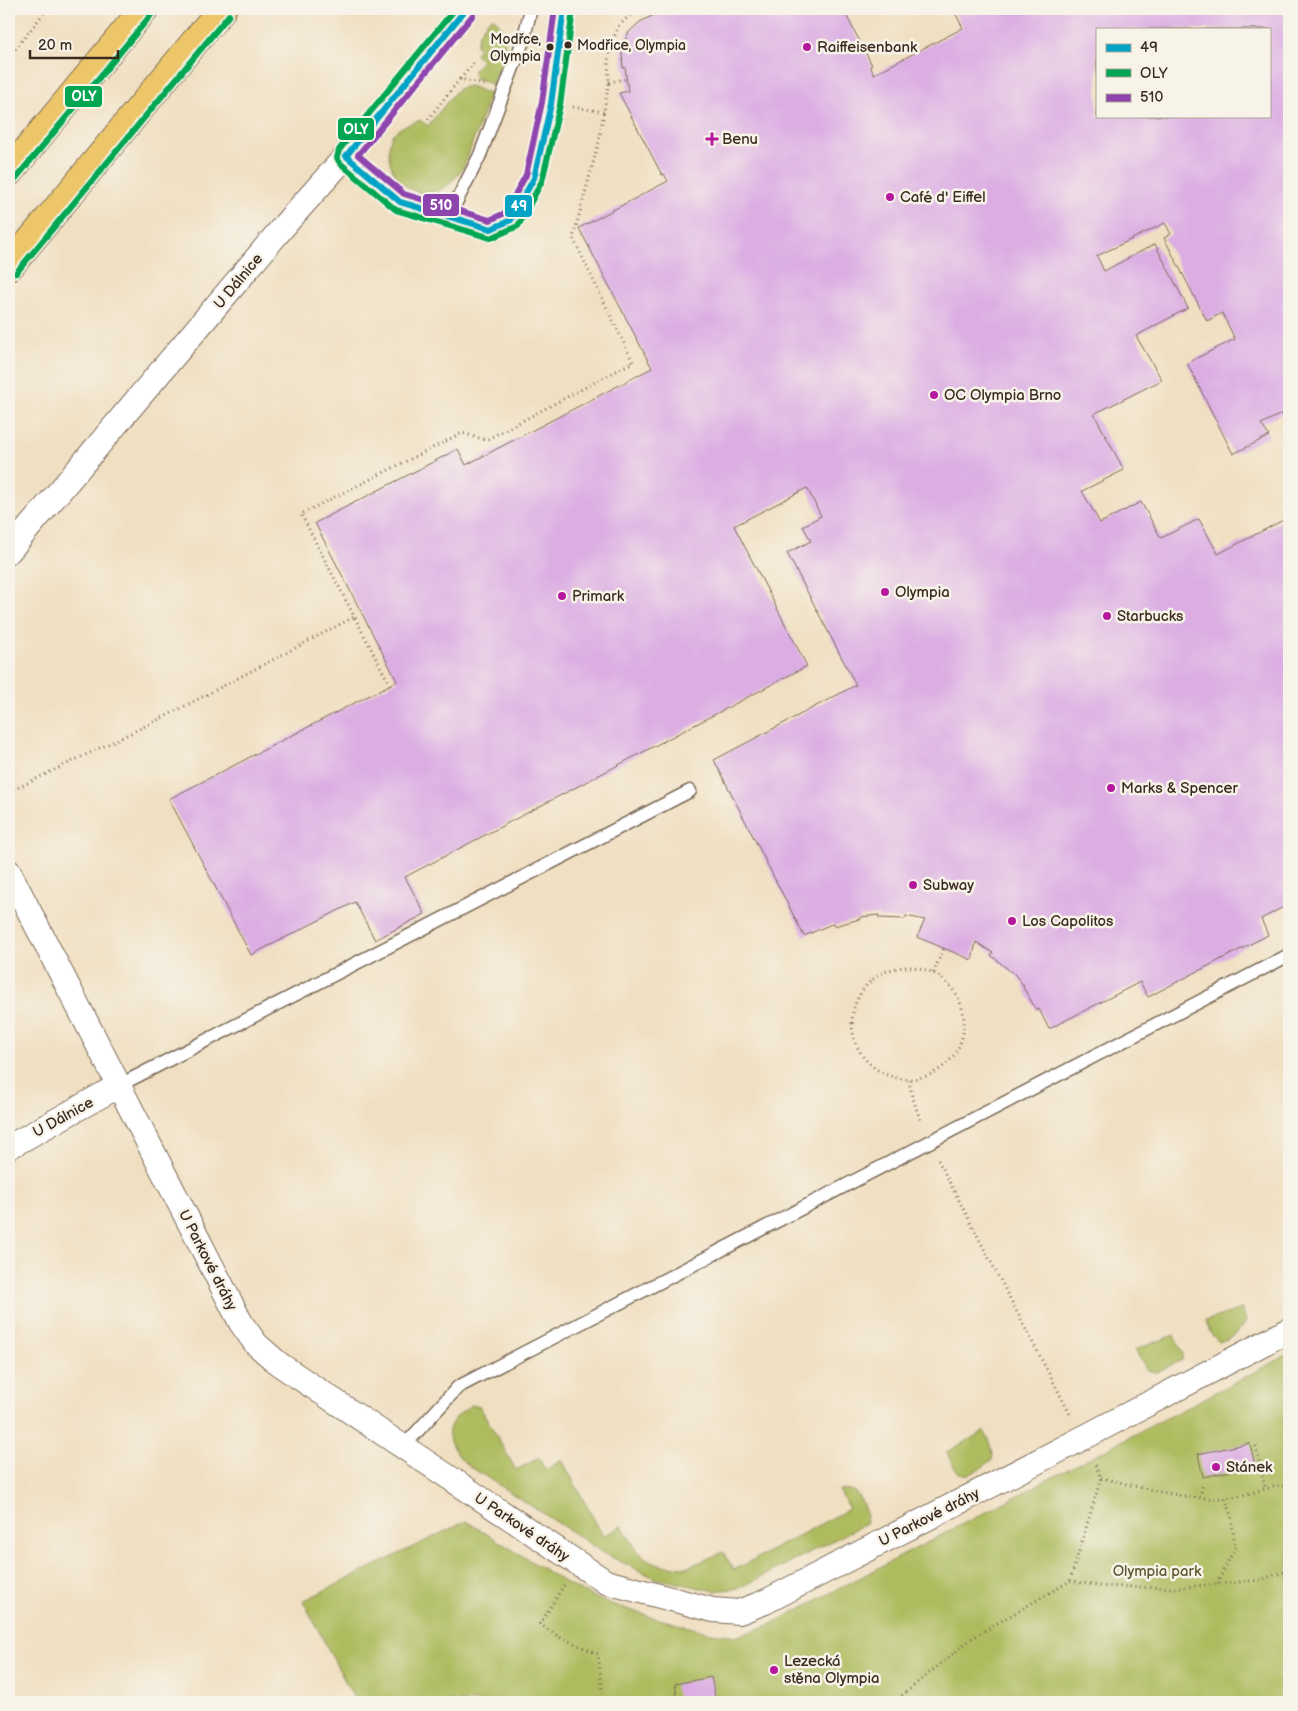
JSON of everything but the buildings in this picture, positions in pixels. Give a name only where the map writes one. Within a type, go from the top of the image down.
[{"type":"highway","points":[[9,172],[144,9]]},
{"type":"highway","points":[[9,267],[222,9]]},
{"type":"street","name":"U Dálnice","points":[[9,551],[288,221],[346,156],[466,9]]},
{"type":"street","name":"U Parkové dráhy","points":[[9,872],[241,1323],[256,1344],[278,1364],[606,1582],[713,1610],[739,1612],[765,1602],[1289,1330]]},
{"type":"street","name":"U Dálnice","points":[[9,1147],[118,1086]]},
{"type":"lane","points":[[449,216],[480,155],[524,41],[531,9]]},
{"type":"lane","points":[[346,156],[400,202],[491,229],[510,220],[534,178],[551,104],[564,9]]},
{"type":"lane","points":[[118,1086],[690,791]]},
{"type":"lane","points":[[403,1447],[458,1387],[1289,955]]},
{"type":"path","points":[[9,58],[47,9]]},
{"type":"path","points":[[390,684],[301,514],[462,433],[486,440],[633,362],[572,238],[599,141],[609,82],[608,62],[611,44],[619,26],[631,14],[641,9]]},
{"type":"path","points":[[460,79],[476,61]]},
{"type":"path","points":[[609,82],[626,79]]},
{"type":"path","points":[[9,792],[168,715],[354,617]]},
{"type":"path","points":[[933,973],[944,948]]},
{"type":"path","points":[[896,967],[915,967],[933,973],[948,983],[959,998],[965,1016],[964,1035],[957,1053],[944,1067],[928,1076],[909,1080],[891,1077],[874,1068],[862,1055],[854,1038],[852,1020],[856,1002],[865,986],[880,974],[896,967]]},
{"type":"path","points":[[909,1080],[912,1096],[929,1143],[1083,1438],[1101,1478],[1070,1581]]},
{"type":"path","points":[[1256,1446],[1265,1488]]},
{"type":"path","points":[[1101,1478],[1170,1494],[1200,1497],[1225,1498],[1280,1485],[1289,1487]]},
{"type":"path","points":[[1200,1497],[1203,1484]]},
{"type":"path","points":[[1217,1585],[1235,1546],[1232,1513],[1225,1498]]},
{"type":"path","points":[[578,1564],[540,1624],[559,1637],[598,1654],[604,1702]]},
{"type":"path","points":[[894,1702],[972,1638],[1070,1581],[1099,1586],[1174,1588],[1260,1580],[1289,1570]]},
{"type":"green space","points":[[490,18],[494,18],[500,26],[505,42],[503,59],[492,84],[477,79],[473,74],[474,69],[482,61],[475,54],[479,48],[476,45],[479,33]]},
{"type":"green space","points":[[470,86],[490,94],[464,166],[451,182],[437,191],[417,192],[403,184],[394,171],[389,156],[392,136],[402,127],[420,120],[428,126],[455,92],[460,88]]},
{"type":"green space","points":[[1242,1309],[1246,1321],[1241,1329],[1235,1335],[1219,1342],[1211,1334],[1205,1321]]},
{"type":"green space","points":[[1174,1335],[1183,1353],[1182,1360],[1156,1372],[1147,1370],[1135,1350]]},
{"type":"green space","name":"Olympia park","points":[[1289,1354],[1289,1702],[356,1702],[303,1601],[466,1521],[569,1585],[602,1601],[711,1633],[738,1636],[769,1625]]},
{"type":"green space","points":[[472,1405],[480,1407],[516,1470],[539,1458],[545,1470],[562,1460],[603,1536],[622,1526],[638,1552],[649,1560],[664,1566],[688,1567],[723,1552],[734,1570],[849,1509],[839,1490],[851,1491],[858,1496],[867,1516],[865,1524],[740,1588],[715,1591],[655,1578],[601,1552],[466,1464],[453,1447],[449,1433],[450,1426],[455,1419]]},
{"type":"green space","points":[[984,1431],[992,1448],[992,1460],[975,1472],[970,1474],[960,1473],[953,1466],[947,1452]]},
{"type":"transit line","name":"OLY","points":[[455,9],[339,150],[337,158],[340,163],[396,210],[491,238],[518,226],[542,181],[560,105],[573,10]]},
{"type":"transit line","name":"49","points":[[346,156],[466,9]]},
{"type":"transit line","name":"510","points":[[473,15],[358,155],[404,194],[490,220],[505,213],[526,175],[542,102],[555,9]]},
{"type":"transit line","name":"49","points":[[346,156],[400,202],[491,229],[511,220],[534,178],[551,104],[564,9]]},
{"type":"transit line","name":"OLY","points":[[16,178],[151,15]]},
{"type":"transit line","name":"OLY","points":[[16,273],[229,15]]},
{"type":"place","name":"Modřice, Olympia","points":[[568,45]]},
{"type":"place","name":"Modřce, Olympia","points":[[550,47]]},
{"type":"place","name":"Raiffeisenbank","points":[[807,47]]},
{"type":"place","name":"Benu","points":[[712,139]]},
{"type":"place","name":"Café d' Eiffel","points":[[890,197]]},
{"type":"place","name":"OC Olympia Brno","points":[[934,395]]},
{"type":"place","name":"Olympia","points":[[885,592]]},
{"type":"place","name":"Primark","points":[[562,596]]},
{"type":"place","name":"Starbucks","points":[[1107,616]]},
{"type":"place","name":"Marks & Spencer","points":[[1111,788]]},
{"type":"place","name":"Subway","points":[[913,885]]},
{"type":"place","name":"Los Capolitos","points":[[1012,921]]},
{"type":"place","name":"Stánek","points":[[1216,1467]]},
{"type":"place","name":"Lezecká stěna Olympia","points":[[774,1670]]}]
